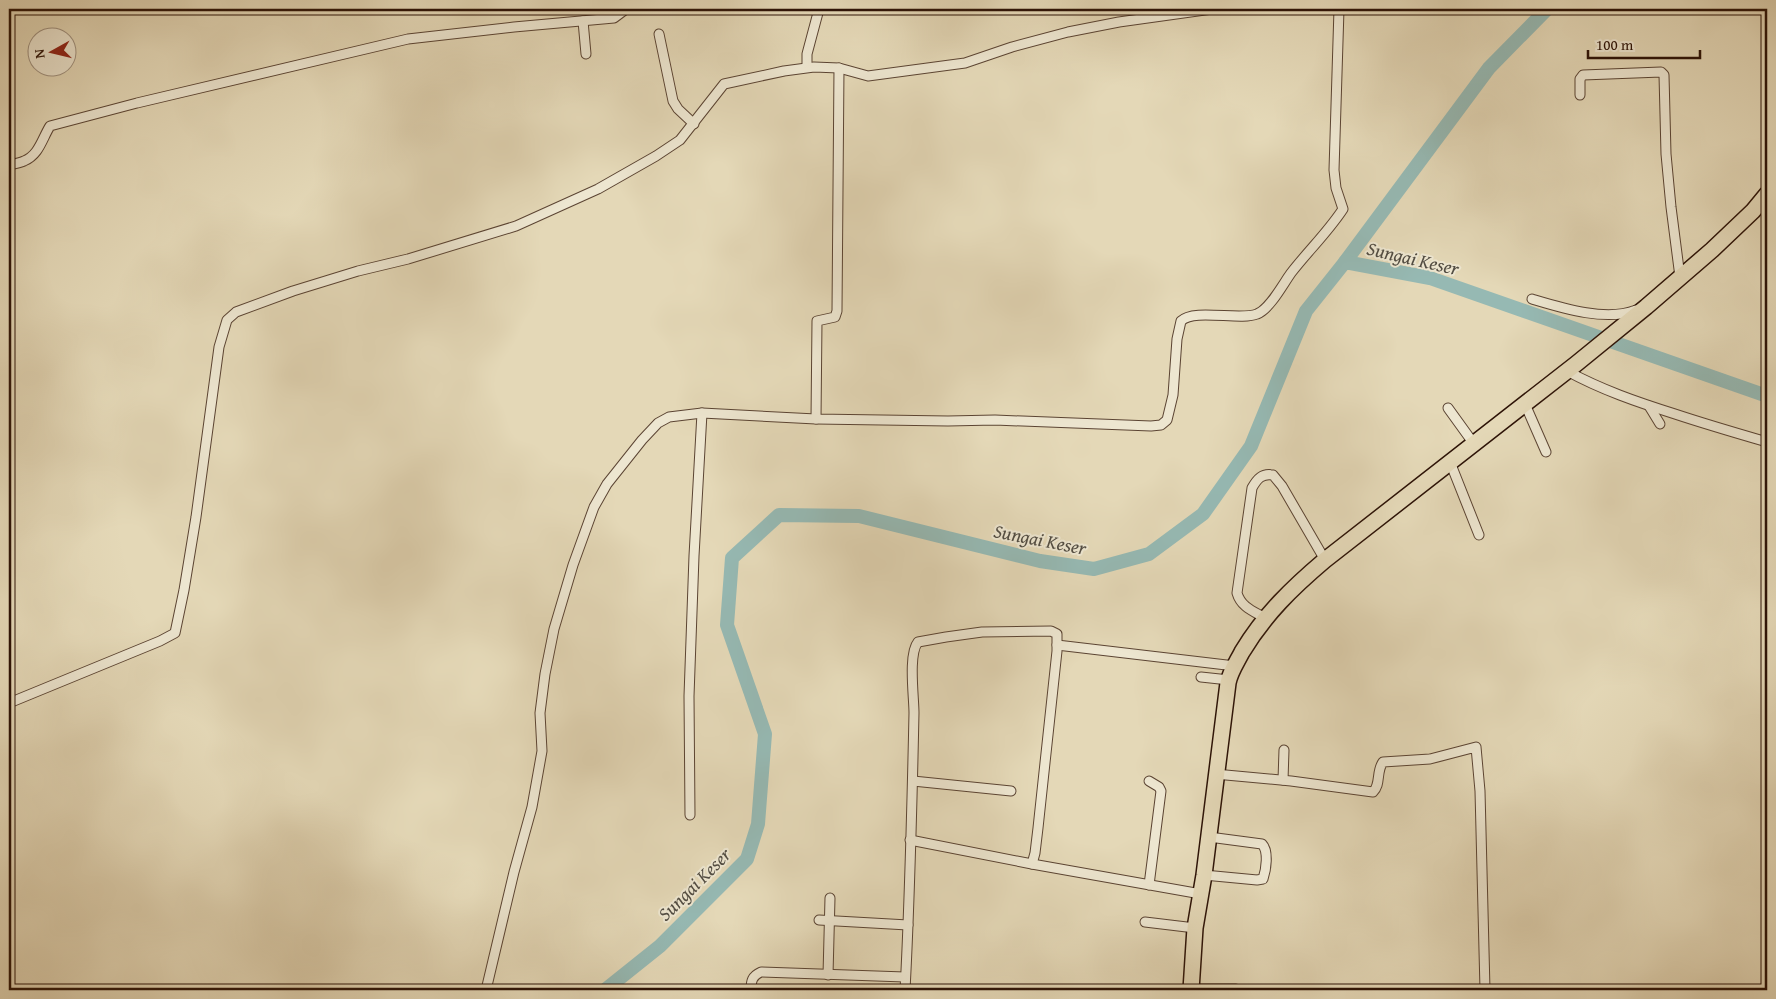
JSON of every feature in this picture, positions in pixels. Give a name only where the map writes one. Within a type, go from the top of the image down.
[{"type":"highway","points":[[1191,989],[1196,928],[1209,837],[1215,774],[1232,673],[1256,630],[1291,590],[1325,560],[1572,368],[1641,311],[1753,211],[1767,194]]},
{"type":"street","points":[[9,165],[24,162],[34,155],[50,126],[137,102],[408,39],[614,18],[626,9]]},
{"type":"street","points":[[807,67],[807,54],[819,9]]},
{"type":"street","points":[[9,703],[165,639],[175,633],[196,517],[219,347],[227,320],[236,312],[358,271],[408,259],[516,226],[598,189],[680,140],[724,84],[807,67],[874,76],[965,63],[1019,45],[1068,32],[1119,22],[1212,9]]},
{"type":"street","points":[[486,990],[514,872],[532,808],[542,751],[541,703],[554,629],[594,507],[607,484],[647,434],[658,423],[669,417],[702,413],[816,418],[948,421],[995,420],[1151,426],[1164,423],[1167,420],[1173,395],[1177,339],[1183,318],[1222,315],[1248,316],[1259,313],[1267,306],[1343,209],[1336,188],[1334,170],[1339,9]]},
{"type":"street","points":[[583,20],[586,54]]},
{"type":"street","points":[[659,34],[673,101],[678,109],[694,124]]},
{"type":"street","points":[[816,418],[817,321],[834,317],[837,311],[839,70]]},
{"type":"street","points":[[1580,95],[1580,79],[1583,75],[1661,72],[1664,75],[1666,154],[1680,277]]},
{"type":"street","points":[[1532,299],[1570,310],[1614,315],[1641,311]]},
{"type":"street","points":[[1572,368],[1590,384],[1649,406],[1767,442]]},
{"type":"street","points":[[1525,404],[1546,452]]},
{"type":"street","points":[[1649,406],[1660,424]]},
{"type":"street","points":[[1448,408],[1474,444]]},
{"type":"street","points":[[690,815],[690,678],[697,476],[702,413]]},
{"type":"street","points":[[1450,462],[1479,535]]},
{"type":"street","points":[[1265,618],[1244,606],[1239,600],[1237,593],[1252,488],[1260,476],[1273,475],[1282,486],[1325,560]]},
{"type":"street","points":[[905,990],[913,781],[913,677],[915,647],[918,642],[982,632],[1052,631],[1057,634],[1058,644],[1036,845],[1032,864]]},
{"type":"street","points":[[1058,644],[1232,673]]},
{"type":"street","points":[[1201,677],[1232,673]]},
{"type":"street","points":[[1215,774],[1283,780],[1372,792],[1376,788],[1380,765],[1383,762],[1430,759],[1476,747],[1480,791],[1485,990]]},
{"type":"street","points":[[1283,780],[1284,750]]},
{"type":"street","points":[[913,781],[1011,790]]},
{"type":"street","points":[[1149,781],[1159,787],[1161,791],[1149,885]]},
{"type":"street","points":[[1204,875],[1260,880],[1264,874],[1266,850],[1262,844],[1209,837]]},
{"type":"street","points":[[910,840],[1201,894]]},
{"type":"street","points":[[828,975],[830,898]]},
{"type":"street","points":[[819,920],[908,925]]},
{"type":"street","points":[[1145,922],[1196,928]]},
{"type":"street","points":[[751,990],[751,981],[755,974],[761,972],[906,977]]},
{"type":"street","points":[[1191,989],[1236,989]]},
{"type":"waterway","points":[[1345,262],[1489,68],[1547,9]]},
{"type":"waterway","name":"Sungai Keser","points":[[605,990],[660,946],[747,859],[758,824],[765,734],[727,625],[732,558],[779,515],[859,516],[1040,561],[1094,569],[1149,554],[1203,514],[1251,446],[1306,311],[1345,262],[1430,278],[1767,396]]}]
